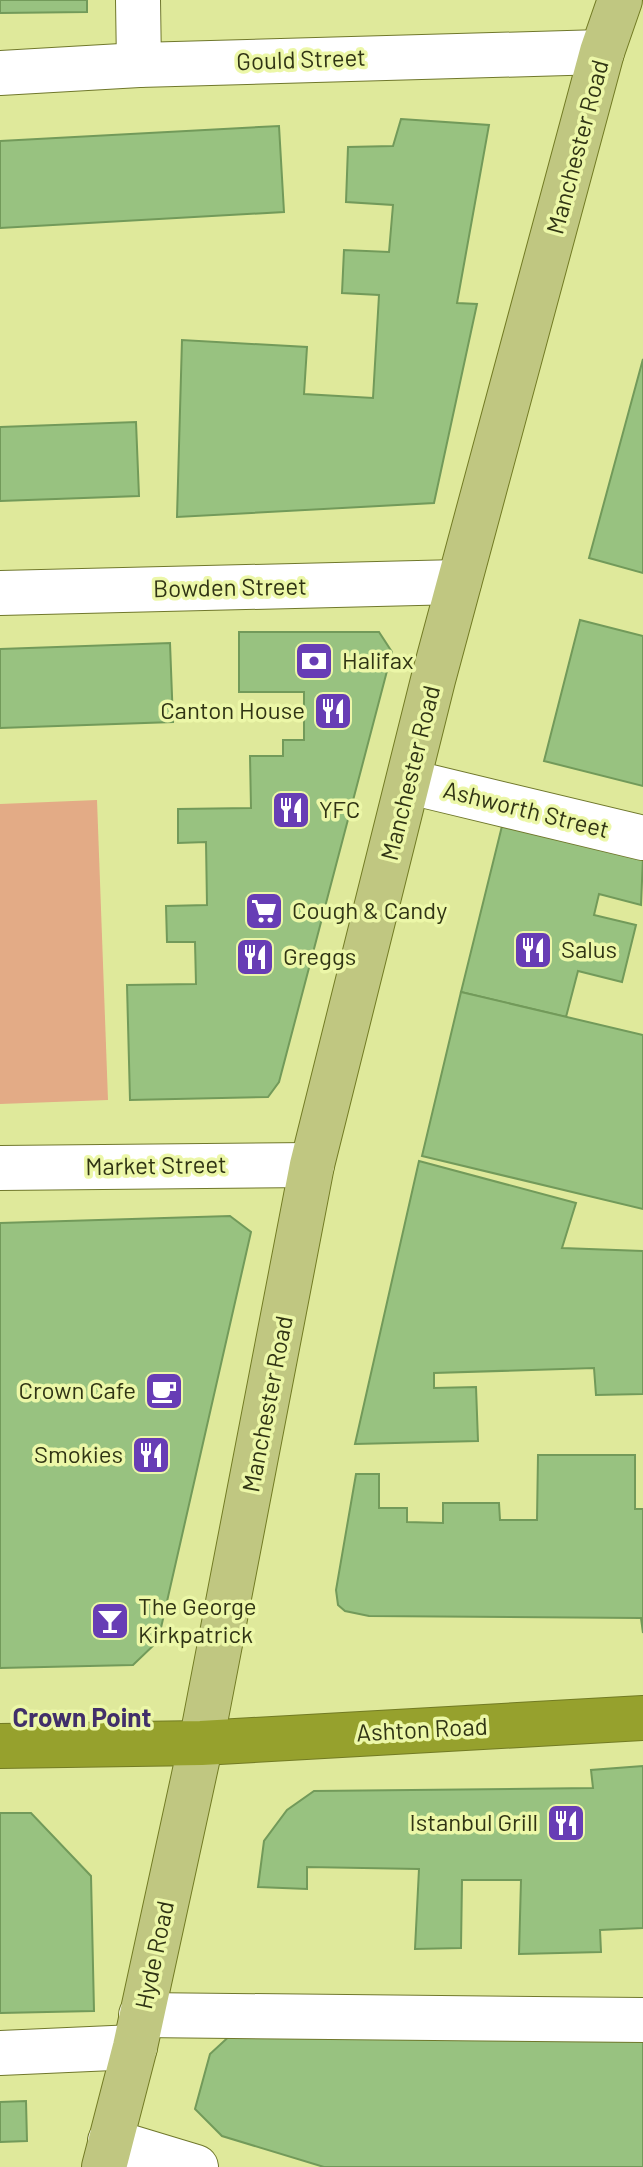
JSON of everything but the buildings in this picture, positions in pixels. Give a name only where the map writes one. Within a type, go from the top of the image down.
[{"type":"highway","name":"Ashton Road","points":[[0,1746],[201,1743],[643,1718]]},
{"type":"main road","name":"Manchester Road","points":[[201,1743],[259,1458],[312,1165],[459,582],[602,52],[620,0]]},
{"type":"main road","name":"Hyde Road","points":[[107,2154],[138,2031],[201,1743]]},
{"type":"street","points":[[138,0],[139,65]]},
{"type":"street","name":"Gould Street","points":[[0,73],[139,65],[602,52]]},
{"type":"street","name":"Bowden Street","points":[[0,593],[459,582]]},
{"type":"street","name":"Ashworth Street","points":[[410,782],[643,838]]},
{"type":"street","name":"Market Street","points":[[0,1168],[312,1165]]},
{"type":"street","points":[[0,2053],[138,2031],[643,2020]]},
{"type":"street","points":[[107,2154],[196,2167]]},
{"type":"shaded area","points":[[97,800],[108,1100],[0,1104],[0,804]]},
{"type":"place","name":"Halifax","points":[[314,661]]},
{"type":"place","name":"Canton House","points":[[333,711]]},
{"type":"place","name":"YFC","points":[[291,810]]},
{"type":"place","name":"Cough & Candy","points":[[264,911]]},
{"type":"place","name":"Salus","points":[[533,950]]},
{"type":"place","name":"Greggs","points":[[255,957]]},
{"type":"place","name":"Crown Cafe","points":[[164,1391]]},
{"type":"place","name":"Smokies","points":[[151,1455]]},
{"type":"place","name":"The George Kirkpatrick","points":[[110,1621]]},
{"type":"place","name":"Istanbul Grill","points":[[566,1823]]},
{"type":"district","name":"Crown Point","points":[[82,1718]]}]
